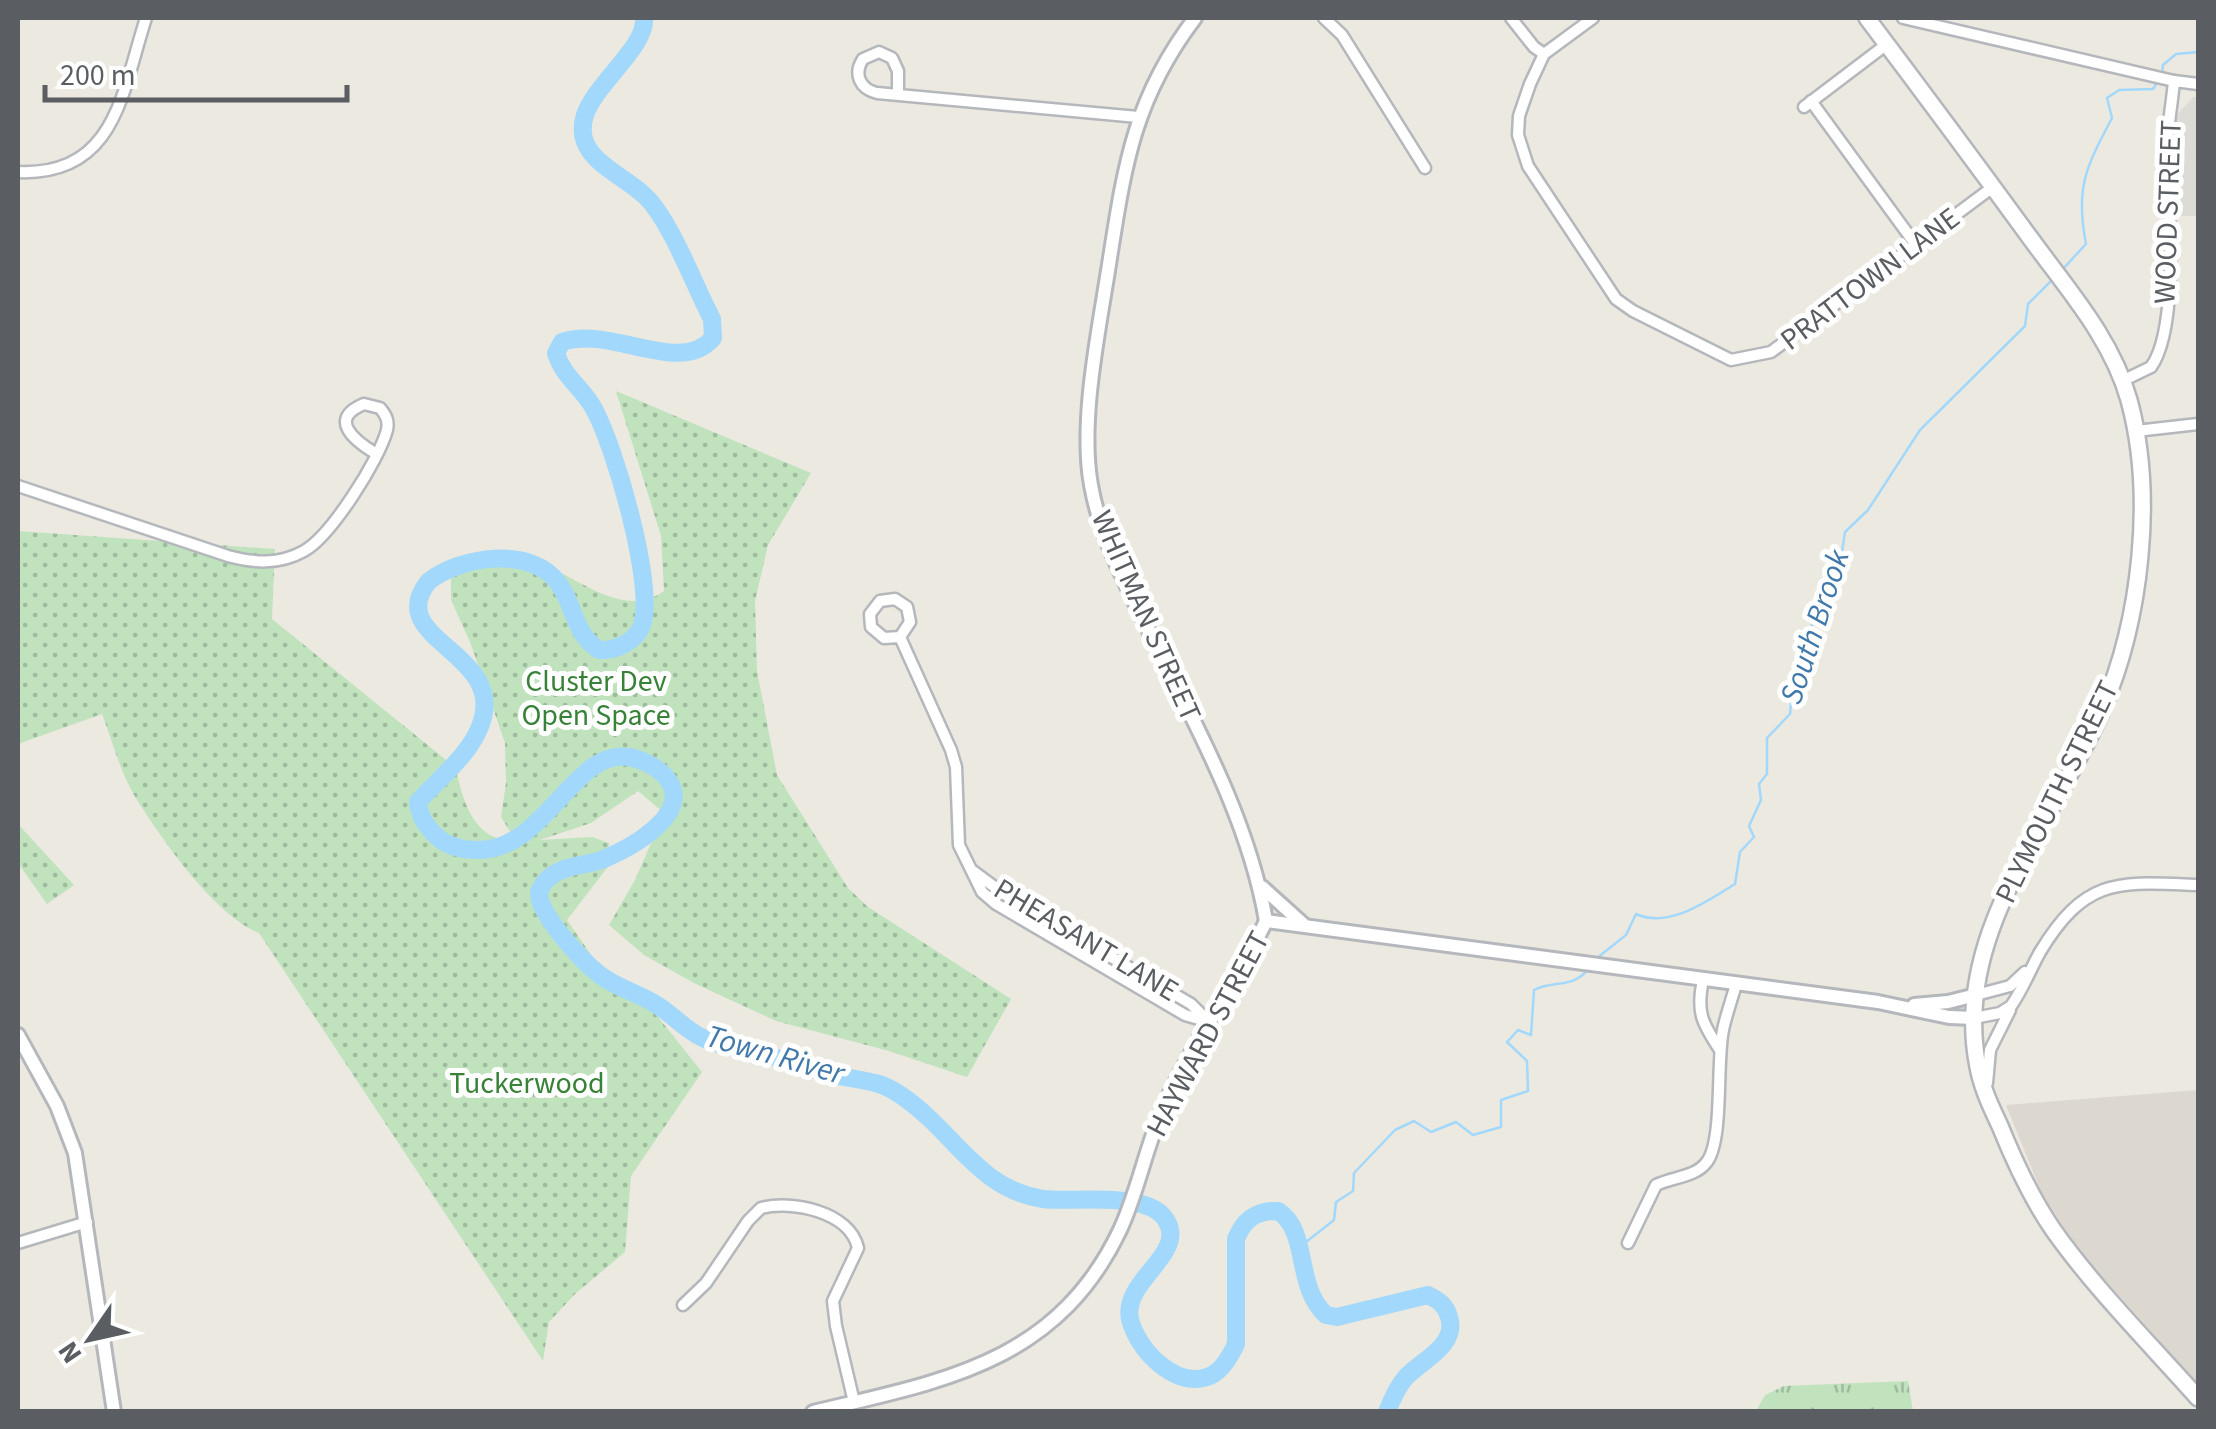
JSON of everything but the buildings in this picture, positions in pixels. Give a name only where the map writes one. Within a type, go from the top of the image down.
[{"type":"main road","name":"PLYMOUTH STREET","points":[[1867,18],[2096,330],[2122,381],[2136,431],[2142,479],[2139,546],[2133,599],[2118,666],[2086,745],[2002,902],[1982,960],[1974,1018],[1978,1064],[1986,1094],[2024,1180],[2052,1229],[2198,1398]]},
{"type":"street","points":[[18,172],[66,167],[101,140],[112,120],[146,18]]},
{"type":"street","name":"WHITMAN STREET","points":[[1195,18],[1166,59],[1138,117],[1095,360],[1088,454],[1091,487],[1110,549],[1215,770],[1260,886],[1266,921]]},
{"type":"street","points":[[1324,18],[1342,35],[1425,168]]},
{"type":"street","points":[[1512,18],[1544,54],[1593,18]]},
{"type":"street","points":[[1904,18],[2198,84]]},
{"type":"street","points":[[1887,44],[1808,104],[1916,246]]},
{"type":"street","points":[[898,94],[898,71],[892,58],[880,52],[866,56],[858,71],[862,84],[873,92],[1138,117]]},
{"type":"street","name":"PRATTOWN LANE","points":[[1544,54],[1520,116],[1520,147],[1528,166],[1607,288],[1634,312],[1730,360],[1771,352],[1993,186]]},
{"type":"street","name":"WOOD STREET","points":[[2122,381],[2151,367],[2162,341],[2171,260],[2165,79]]},
{"type":"street","points":[[18,486],[228,556],[261,562],[291,557],[318,541],[346,507],[386,433],[387,420],[377,406],[364,404],[350,412],[346,426],[353,440],[375,452]]},
{"type":"street","points":[[2136,431],[2198,424]]},
{"type":"street","name":"PHEASANT LANE","points":[[895,598],[907,607],[910,625],[900,636],[888,639],[873,630],[870,614],[880,601],[895,598]]},
{"type":"street","name":"PHEASANT LANE","points":[[900,636],[954,758],[957,839],[979,888],[991,901],[1185,1015],[1209,1022]]},
{"type":"street","name":"PHEASANT LANE","points":[[972,870],[1004,894],[1191,1004],[1209,1022]]},
{"type":"street","points":[[1986,1094],[1993,1041],[2033,964],[2063,918],[2096,892],[2131,883],[2198,885]]},
{"type":"street","points":[[1260,886],[1304,925]]},
{"type":"street","name":"HAYWARD STREET","points":[[813,1412],[958,1376],[1018,1345],[1085,1287],[1128,1213],[1163,1108],[1266,921],[1974,1018]]},
{"type":"street","points":[[1072,949],[1078,937]]},
{"type":"street","points":[[1100,965],[1106,954]]},
{"type":"street","points":[[1976,994],[2010,986],[2033,964]]},
{"type":"street","points":[[1702,980],[1702,1023],[1720,1051]]},
{"type":"street","points":[[1628,1243],[1656,1185],[1696,1173],[1710,1160],[1718,1126],[1720,1051],[1736,984]]},
{"type":"street","points":[[1974,1018],[2004,1012],[2021,992]]},
{"type":"street","name":"HAYWARD STREET","points":[[1905,1006],[1948,1002],[1976,994]]},
{"type":"street","points":[[18,1036],[68,1131],[80,1174],[114,1412]]},
{"type":"street","points":[[683,1305],[706,1283],[761,1208],[796,1207],[839,1221],[852,1233],[858,1248],[833,1301],[854,1402]]},
{"type":"street","points":[[18,1243],[87,1222]]},
{"type":"shaded area","points":[[2193,97],[2198,97],[2198,216],[2176,216],[2173,135],[2177,115]]},
{"type":"shaded area","points":[[2198,1090],[2198,1384],[2096,1270],[2065,1229],[2042,1194],[2006,1105]]},
{"type":"green space","name":"Tuckerwood","points":[[616,391],[811,473],[768,545],[755,601],[757,671],[777,775],[848,888],[868,907],[1011,999],[967,1077],[889,1051],[776,1021],[644,955],[609,925],[635,880],[664,813],[638,791],[591,823],[540,840],[592,837],[609,843],[607,868],[567,920],[594,959],[654,1012],[702,1072],[631,1176],[625,1252],[549,1322],[543,1361],[259,933],[224,910],[158,832],[129,786],[102,714],[18,744],[18,531],[275,549],[272,619],[456,768],[473,818],[490,835],[516,841],[501,817],[506,783],[505,743],[451,600],[451,565],[480,554],[512,553],[627,601],[646,600],[664,591],[661,536]]},
{"type":"green space","points":[[18,824],[74,885],[47,904],[18,863]]},
{"type":"green space","points":[[1908,1381],[1913,1411],[1756,1411],[1765,1395],[1784,1386]]},
{"type":"waterway","name":"Town River","points":[[644,18],[638,40],[585,115],[585,143],[601,163],[655,207],[712,319],[713,338],[699,349],[683,353],[581,339],[562,342],[556,353],[563,369],[594,409],[622,483],[643,580],[642,625],[624,644],[599,650],[584,636],[559,584],[547,572],[514,559],[476,561],[428,582],[418,602],[421,619],[464,663],[477,680],[484,700],[481,724],[470,746],[418,802],[423,818],[437,836],[454,847],[478,850],[501,846],[522,835],[575,783],[609,758],[629,757],[652,766],[672,787],[673,801],[658,826],[604,859],[556,873],[539,892],[553,924],[592,969],[653,1002],[709,1041],[892,1090],[924,1113],[993,1179],[1024,1195],[1127,1201],[1157,1211],[1166,1220],[1169,1244],[1135,1292],[1130,1319],[1149,1353],[1182,1377],[1212,1375],[1231,1354],[1236,1344],[1236,1239],[1252,1217],[1278,1211],[1295,1232],[1310,1289],[1326,1315],[1337,1317],[1428,1295],[1446,1309],[1450,1327],[1444,1344],[1403,1381],[1387,1412]]},
{"type":"waterway","name":"South Brook","points":[[2162,74],[2163,65],[2176,54],[2198,52]]},
{"type":"waterway","name":"South Brook","points":[[2062,270],[2086,244],[2082,208],[2085,178],[2112,118],[2107,98],[2119,90],[2153,89],[2158,81]]},
{"type":"waterway","name":"South Brook","points":[[1597,958],[1626,935],[1636,914],[1649,918],[1674,916],[1735,884],[1740,852],[1754,837],[1749,826],[1761,800],[1759,784],[1767,774],[1767,738],[1790,714],[1793,682],[1810,647],[1809,629],[1820,614],[1823,593],[1841,558],[1845,532],[1868,510],[1920,430],[2025,326],[2028,304],[2053,279]]},
{"type":"waterway","name":"South Brook","points":[[1298,1243],[1306,1242],[1334,1220],[1336,1202],[1353,1191],[1354,1173],[1395,1130],[1414,1121],[1431,1132],[1456,1122],[1473,1135],[1501,1127],[1501,1100],[1528,1091],[1527,1061],[1507,1042],[1518,1030],[1531,1035],[1534,990],[1570,982],[1589,968]]},
{"type":"park label","name":"Cluster Dev Open Space","points":[[596,698]]}]
